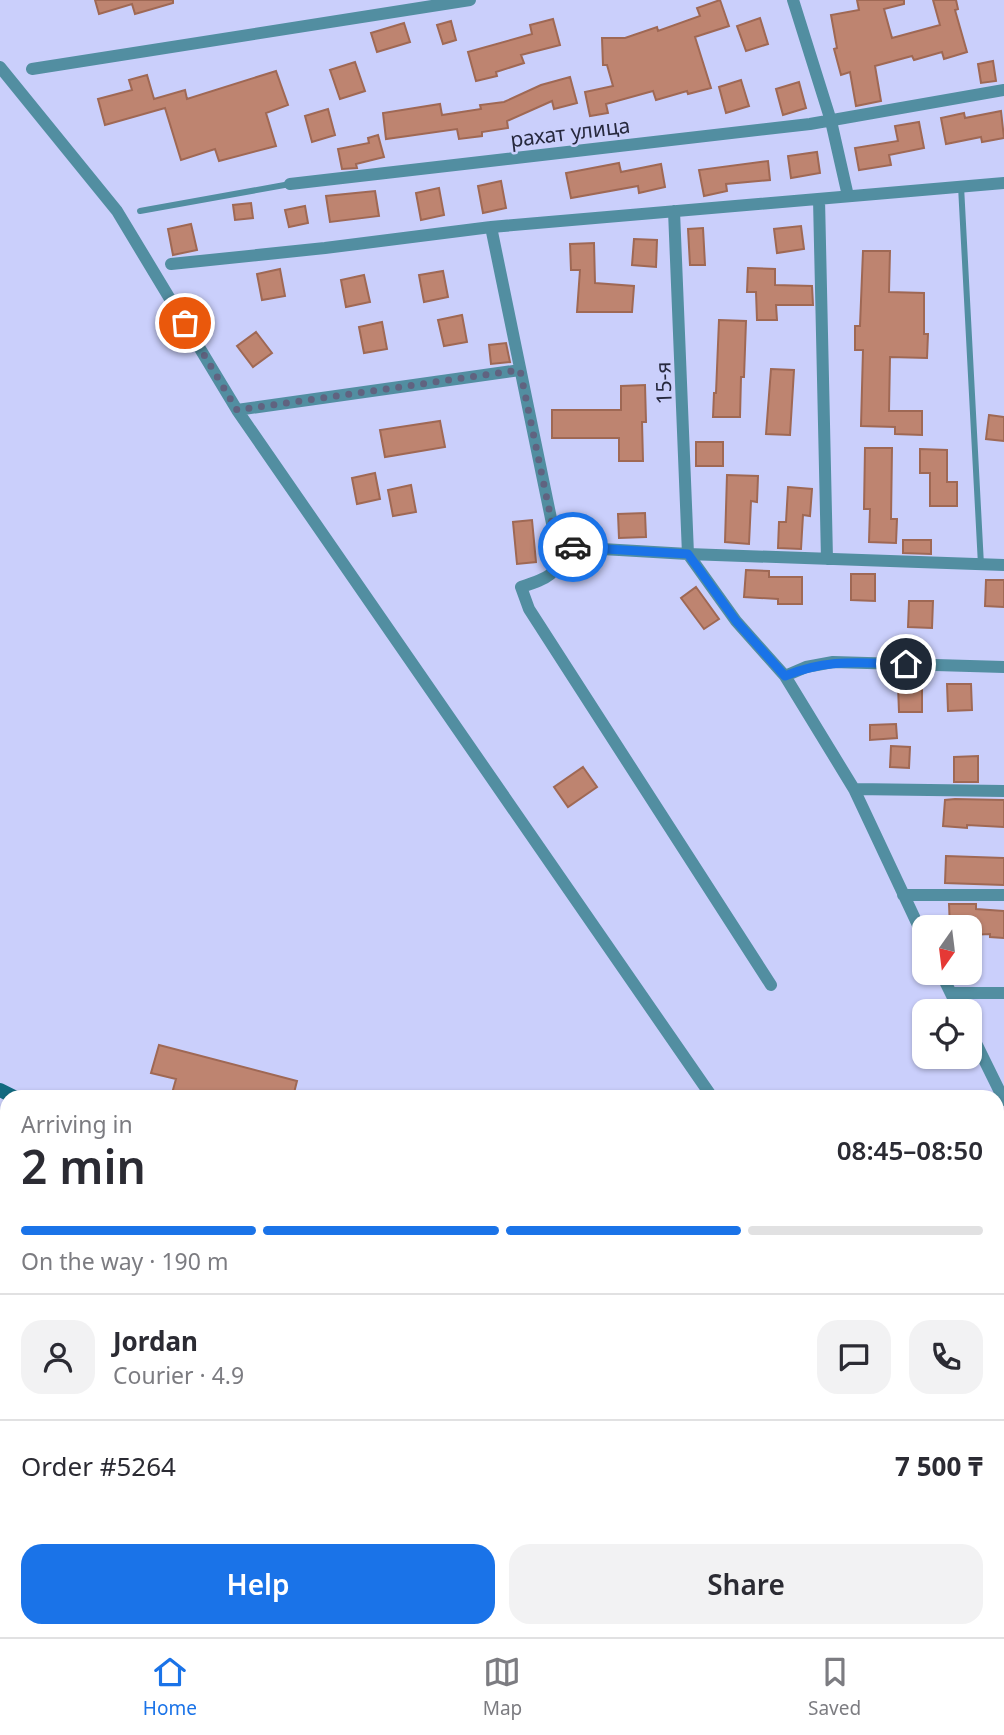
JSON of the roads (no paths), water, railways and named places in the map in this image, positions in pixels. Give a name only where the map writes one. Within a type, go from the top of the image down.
[{"type":"street","points":[[32,69],[470,0]]},
{"type":"street","points":[[793,0],[831,121],[848,196]]},
{"type":"street","points":[[0,67],[117,211],[237,410],[707,1090]]},
{"type":"street","name":"рахат улица","points":[[290,184],[831,121],[1004,90]]},
{"type":"street","points":[[171,264],[491,227],[1004,183]]},
{"type":"street","points":[[819,199],[827,559]]},
{"type":"street","name":"15-я","points":[[674,211],[688,554]]},
{"type":"street","points":[[491,227],[554,533],[568,547],[1004,565]]},
{"type":"street","points":[[237,410],[520,370]]},
{"type":"street","points":[[568,547],[558,569],[547,578],[521,587],[530,609],[771,985]]},
{"type":"street","points":[[688,554],[736,621],[785,676],[854,789],[913,915]]},
{"type":"street","points":[[785,676],[806,667],[833,662],[1004,667]]},
{"type":"street","points":[[854,789],[1004,791]]},
{"type":"street","points":[[903,895],[1004,895]]},
{"type":"street","points":[[947,985],[954,999]]},
{"type":"street","points":[[951,993],[1004,993]]},
{"type":"street","points":[[982,1055],[999,1090]]},
{"type":"lane","name":"рахат улица","points":[[140,211],[290,184]]},
{"type":"lane","points":[[961,187],[981,565]]}]
